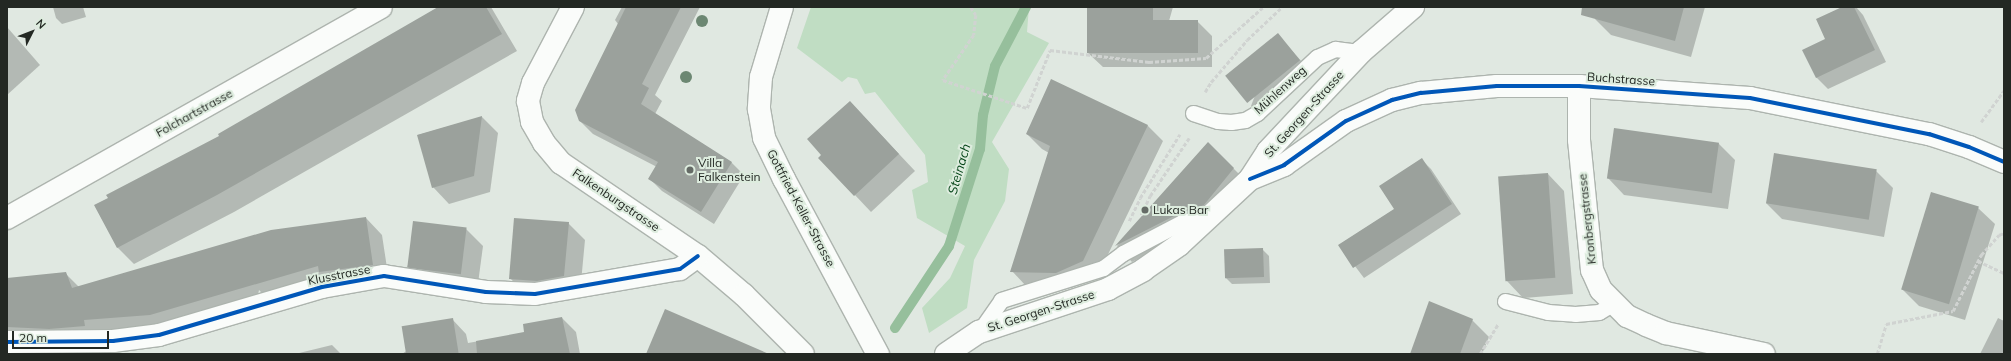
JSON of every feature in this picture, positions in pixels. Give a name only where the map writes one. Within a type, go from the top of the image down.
[{"type":"street","name":"Folchartstrasse","points":[[7,218],[381,7]]},
{"type":"street","name":"Falkenburgstrasse","points":[[573,7],[533,83],[528,101],[532,122],[544,143],[561,163],[698,256],[744,295],[803,354]]},
{"type":"street","name":"Gottfried-Keller-Strasse","points":[[782,7],[761,76],[759,108],[764,138],[784,179],[878,354]]},
{"type":"street","name":"St. Georgen-Strasse","points":[[946,354],[979,332],[1108,289],[1173,250],[1250,179],[1268,151],[1361,52],[1413,7]]},
{"type":"street","name":"Buchstrasse","points":[[1250,179],[1284,165],[1346,121],[1392,100],[1421,93],[1497,86],[1578,86],[1750,98],[1929,134],[1969,147],[2004,162]]},
{"type":"street","name":"Kronbergstrasse","points":[[1578,86],[1579,140],[1592,270],[1600,290],[1612,304],[1626,316],[1666,333],[1764,354]]},
{"type":"street","name":"Klusstrasse","points":[[7,342],[113,341],[159,335],[322,287],[384,276],[486,292],[535,294],[680,269],[698,256]]},
{"type":"lane","name":"Mühlenweg","points":[[1193,113],[1218,121],[1231,122],[1245,120],[1257,113],[1317,57],[1335,49],[1361,52]]},
{"type":"lane","points":[[979,332],[1001,300],[1103,268],[1123,253],[1182,222],[1196,219],[1205,222]]},
{"type":"lane","points":[[1505,301],[1548,312],[1575,314],[1599,312],[1612,304]]},
{"type":"path","points":[[971,7],[976,15],[974,35],[943,80],[952,85],[1027,108],[1050,50],[1149,62],[1206,58],[1263,7]]},
{"type":"path","points":[[1123,253],[1150,196],[1194,129],[1193,113],[1210,82],[1247,40],[1282,7]]},
{"type":"path","points":[[1979,126],[2004,90]]},
{"type":"path","points":[[1134,210],[1181,133]]},
{"type":"path","points":[[1877,354],[1886,324],[1953,311],[1978,261],[1999,235],[2004,233]]},
{"type":"path","points":[[1978,261],[2004,273]]},
{"type":"path","points":[[1480,354],[1497,327],[1505,301]]},
{"type":"green space","points":[[811,7],[1029,7],[1027,32],[1049,43],[992,142],[1009,169],[1005,201],[974,260],[967,308],[929,333],[922,308],[950,278],[965,246],[917,218],[912,190],[928,182],[925,155],[875,92],[865,94],[857,79],[848,77],[842,82],[797,48]]},
{"type":"building","points":[[438,7],[486,7],[502,34],[217,195],[117,248],[94,205],[108,198],[106,195],[219,136],[218,134]]},
{"type":"building","points":[[626,7],[681,7],[642,84],[649,88],[641,104],[732,162],[701,212],[648,179],[658,162],[579,121],[575,110]]},
{"type":"building","points":[[1087,7],[1153,7],[1153,20],[1198,20],[1198,53],[1087,53]]},
{"type":"building","points":[[1582,7],[1684,7],[1675,41],[1581,15]]},
{"type":"building","points":[[1842,7],[1854,7],[1875,50],[1816,78],[1802,50],[1825,39],[1816,19]]},
{"type":"building","points":[[1278,33],[1300,60],[1247,103],[1225,76]]},
{"type":"building","points":[[1051,79],[1148,125],[1083,261],[1056,273],[1010,272],[1050,146],[1026,134]]},
{"type":"building","points":[[850,101],[899,154],[854,196],[818,158],[821,155],[807,139]]},
{"type":"building","points":[[482,116],[474,176],[432,188],[417,135]]},
{"type":"building","points":[[1614,128],[1719,143],[1712,193],[1607,179]]},
{"type":"building","points":[[1208,142],[1234,168],[1204,205],[1178,214],[1115,246]]},
{"type":"building","points":[[1774,153],[1877,169],[1869,220],[1766,203]]},
{"type":"building","points":[[1422,158],[1452,204],[1353,268],[1338,245],[1394,209],[1379,186]]},
{"type":"building","points":[[1548,173],[1555,278],[1505,281],[1498,176]]},
{"type":"building","points":[[1931,192],[1979,207],[1949,304],[1901,290]]},
{"type":"building","points":[[366,217],[373,265],[319,272],[318,266],[150,315],[84,320],[85,326],[49,329],[7,327],[7,278],[66,272],[72,288],[271,230]]},
{"type":"building","points":[[514,218],[569,222],[564,276],[537,281],[509,279]]},
{"type":"building","points":[[413,221],[467,228],[461,274],[407,268]]},
{"type":"building","points":[[1263,248],[1264,277],[1225,278],[1224,249]]},
{"type":"building","points":[[1429,301],[1473,319],[1460,354],[1410,354]]},
{"type":"building","points":[[665,309],[769,354],[646,354]]},
{"type":"building","points":[[562,317],[570,354],[477,354],[476,341],[524,332],[523,324]]},
{"type":"building","points":[[453,318],[459,354],[406,354],[402,326]]},
{"type":"waterway","name":"Steinach","points":[[895,328],[949,246],[980,149],[983,115],[995,66],[1026,7]]},
{"type":"cycle path","points":[[1250,179],[1284,165],[1346,121],[1392,100],[1421,93],[1497,86],[1579,86],[1750,98],[1929,134],[1969,147],[2004,162]]},
{"type":"cycle path","points":[[7,342],[113,341],[159,335],[322,287],[384,276],[486,292],[535,294],[680,269],[698,256]]},
{"type":"place","name":"Villa Falkenstein","points":[[690,170]]},
{"type":"place","name":"Lukas Bar","points":[[1145,210]]}]
